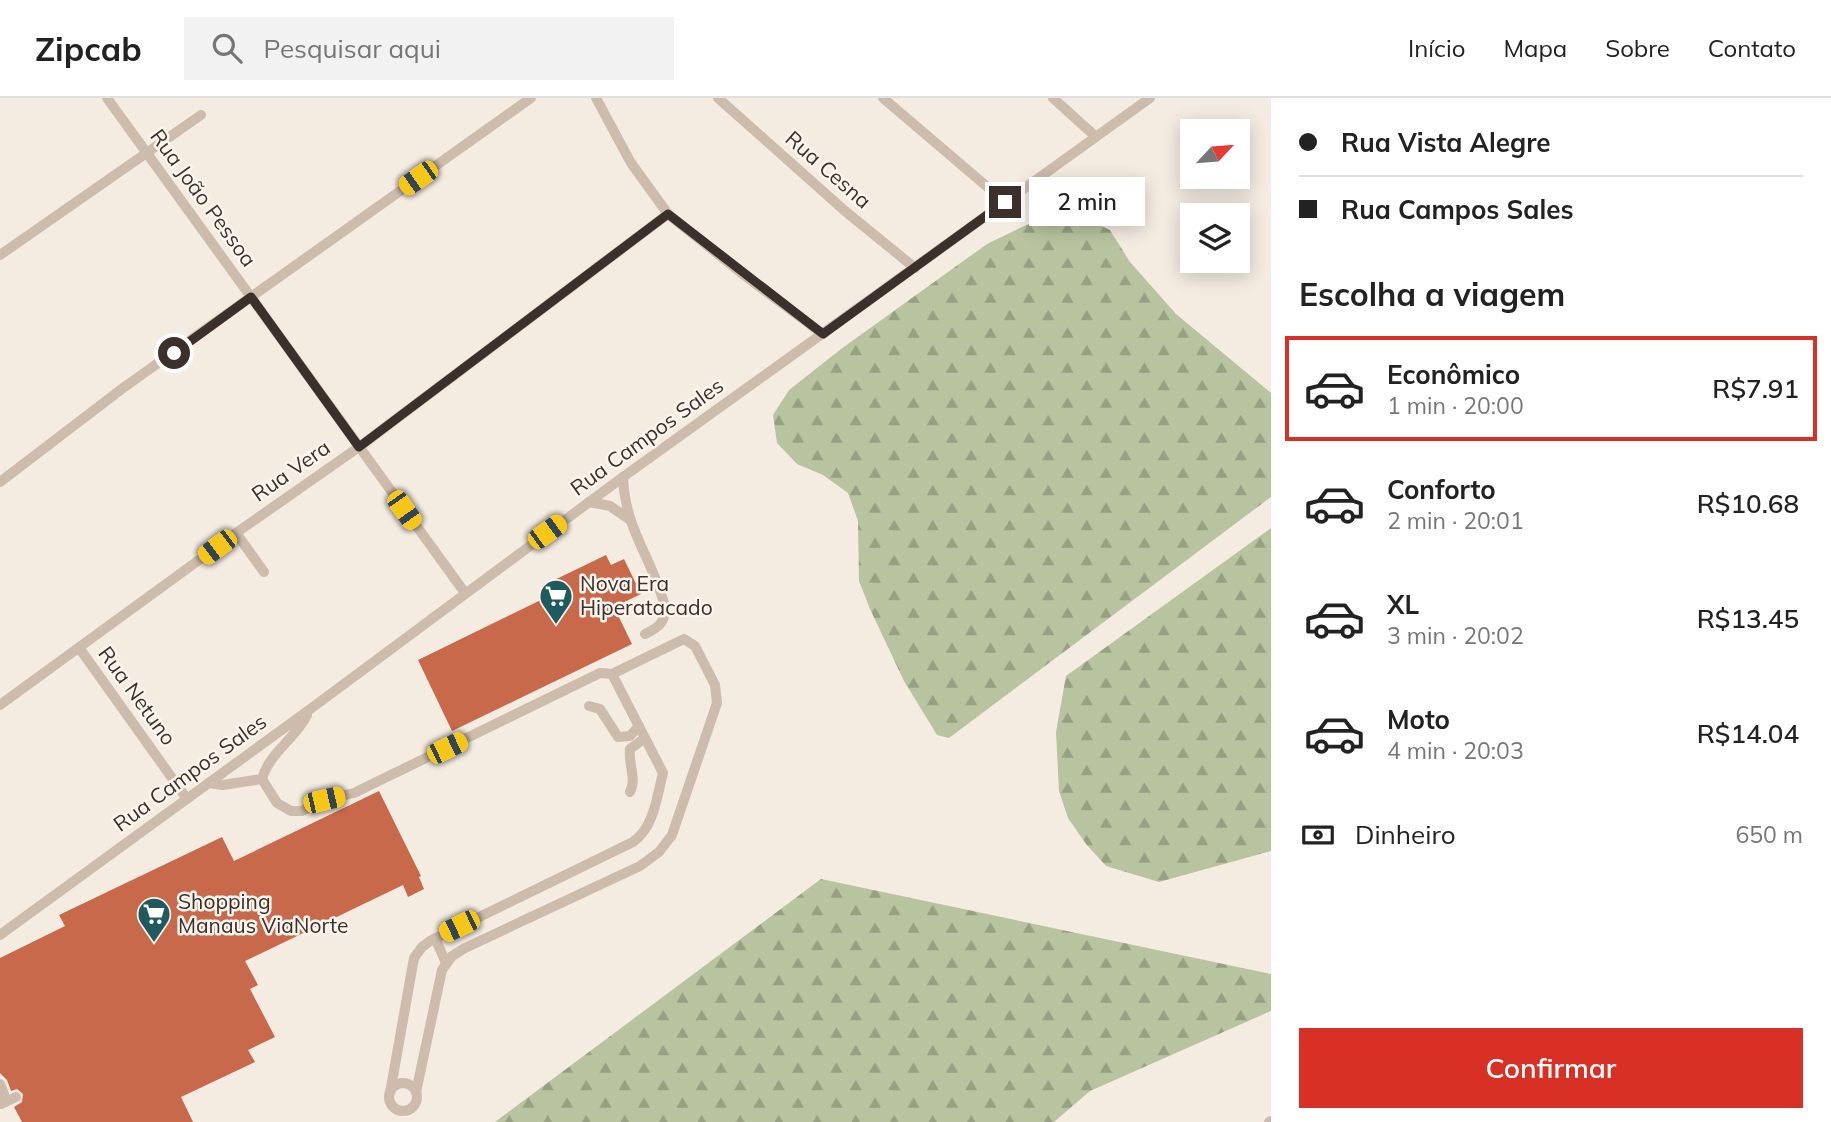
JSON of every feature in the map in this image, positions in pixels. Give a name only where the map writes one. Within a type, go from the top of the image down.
[{"type":"street","name":"Rua João Pessoa","points":[[107,98],[465,593]]},
{"type":"street","points":[[0,482],[86,415],[531,98]]},
{"type":"street","points":[[596,98],[631,163],[668,214],[823,334]]},
{"type":"street","name":"Rua Cesna","points":[[718,98],[845,211],[915,268]]},
{"type":"street","points":[[883,98],[1005,202]]},
{"type":"street","points":[[1053,98],[1095,136]]},
{"type":"street","name":"Rua Campos Sales","points":[[0,935],[623,477],[1150,98]]},
{"type":"street","points":[[0,255],[201,115]]},
{"type":"street","name":"Rua Vera","points":[[0,705],[359,447],[668,214]]},
{"type":"street","points":[[623,477],[624,502],[629,519],[665,607],[665,616],[660,625],[645,634]]},
{"type":"street","points":[[589,502],[610,506],[629,519]]},
{"type":"street","points":[[236,533],[264,572]]},
{"type":"street","points":[[262,779],[281,806],[291,811],[302,811],[324,800],[354,793],[600,673],[612,674],[684,639],[695,646],[715,685],[716,709],[672,835],[659,852],[640,866],[465,948],[446,963],[442,970],[412,1122]]},
{"type":"street","name":"Rua Netuno","points":[[80,649],[187,799]]},
{"type":"street","points":[[400,1122],[390,1093],[414,958],[422,947],[435,938],[633,842],[648,825],[663,773],[612,674]]},
{"type":"street","points":[[589,706],[600,709],[618,737],[629,736],[639,726]]},
{"type":"street","points":[[262,779],[268,763],[300,728],[309,710]]},
{"type":"street","points":[[630,792],[633,782],[630,749],[645,738]]},
{"type":"street","points":[[209,783],[223,785],[262,779]]},
{"type":"street","points":[[435,938],[446,963]]},
{"type":"street","points":[[0,1084],[4,1094],[1,1104],[16,1097]]},
{"type":"street","points":[[390,1093],[396,1085],[410,1085],[416,1097]]},
{"type":"street","points":[[397,1109],[410,1109],[416,1097]]},
{"type":"green space","points":[[1054,217],[1083,217],[1110,230],[1130,262],[1176,314],[1271,393],[1271,497],[949,738],[937,735],[904,681],[870,609],[859,581],[858,521],[848,493],[823,475],[797,464],[777,443],[773,415],[789,390],[841,349],[987,244],[1026,225]]},
{"type":"green space","points":[[1271,528],[1271,851],[1159,882],[1106,866],[1068,818],[1059,791],[1056,732],[1066,676]]},
{"type":"green space","points":[[821,879],[1271,974],[1271,1011],[1090,1091],[1054,1122],[495,1122]]},
{"type":"building","name":"Nova Era Hiperatacado","points":[[606,555],[611,565],[624,559],[641,594],[614,607],[632,644],[452,731],[418,660],[551,595],[546,584]]},
{"type":"building","name":"Shopping Manaus ViaNorte","points":[[379,791],[421,876],[419,877],[424,889],[408,897],[403,885],[245,961],[258,985],[250,989],[275,1037],[248,1050],[255,1062],[181,1097],[193,1122],[22,1122],[14,1107],[22,1102],[23,1094],[17,1089],[11,1091],[7,1080],[0,1073],[0,958],[65,926],[59,915],[222,837],[234,861]]},
{"type":"place","name":"Nova Era Hiperatacado","points":[[556,626]]},
{"type":"place","name":"Shopping Manaus ViaNorte","points":[[154,944]]},
{"type":"route","points":[[174,353],[251,297],[359,447],[668,214],[823,334],[1005,202]]}]
